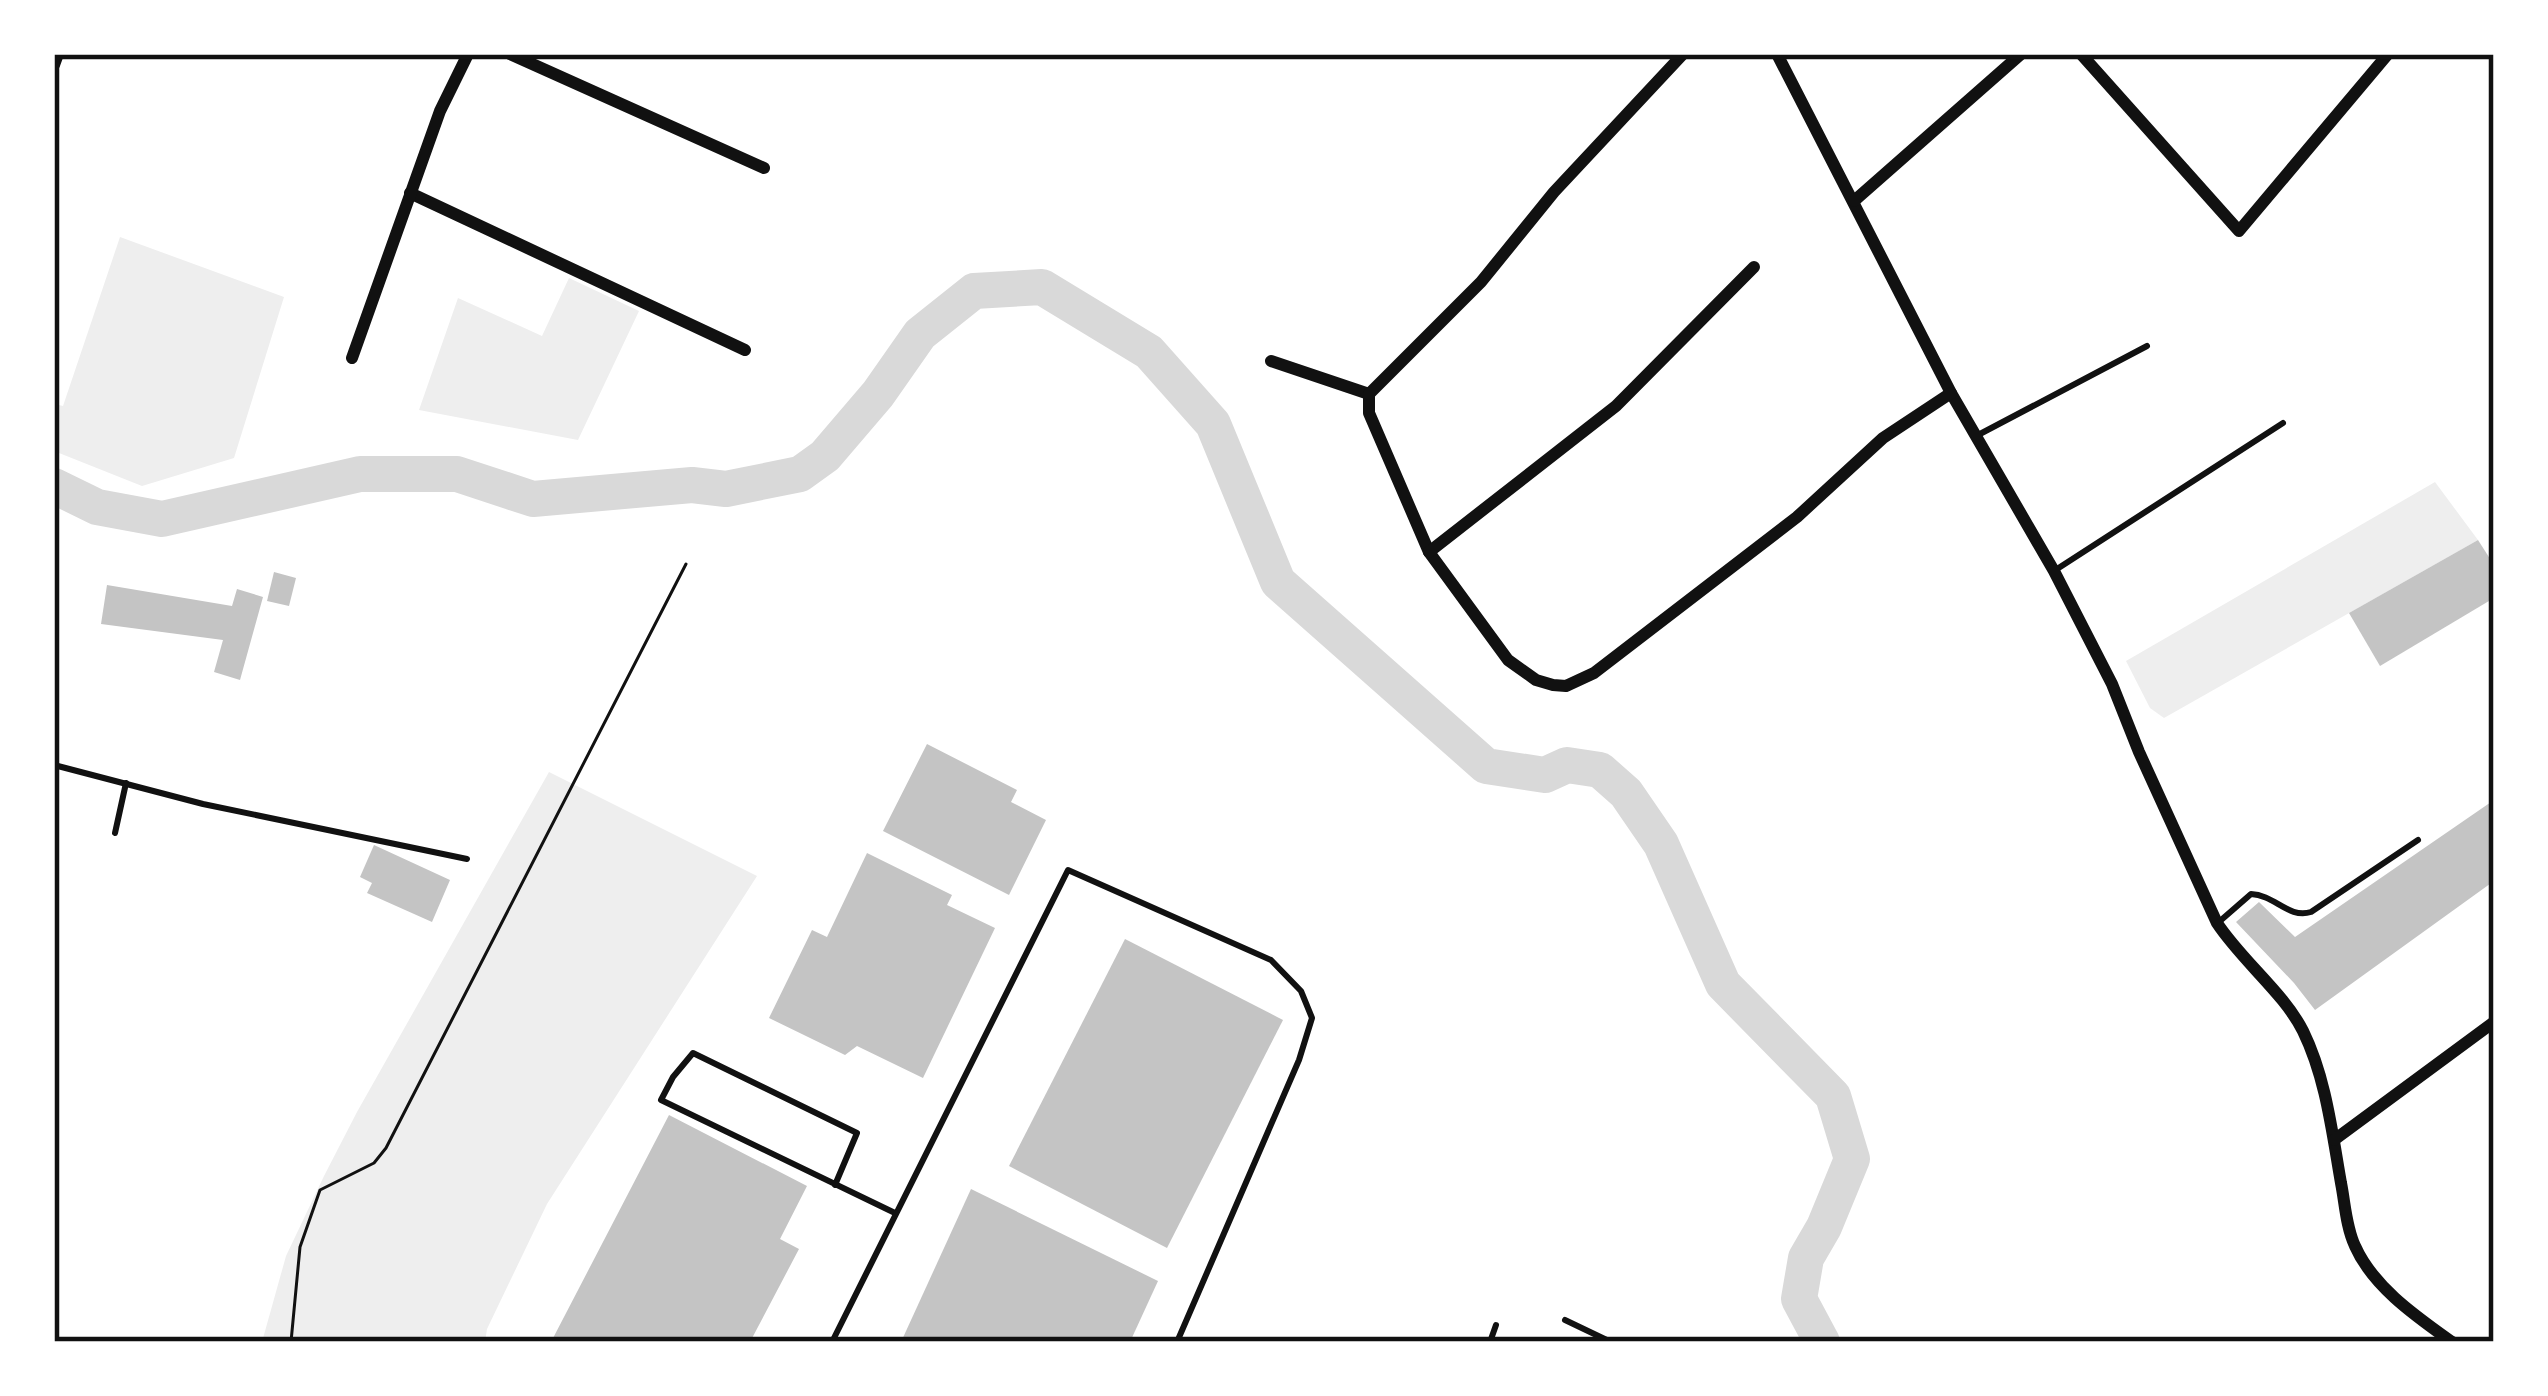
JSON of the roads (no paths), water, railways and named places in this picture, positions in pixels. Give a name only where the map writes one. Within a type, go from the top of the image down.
[{"type":"street","points":[[54,64],[58,54]]},
{"type":"street","points":[[352,358],[440,111],[468,54]]},
{"type":"street","points":[[510,54],[764,168]]},
{"type":"street","points":[[1683,54],[1554,192],[1481,282],[1369,394],[1369,413],[1430,552],[1508,661],[1553,686],[1566,686],[1594,673],[1797,517],[1883,438],[1951,393]]},
{"type":"street","points":[[1777,54],[1951,393],[2112,684],[2217,923],[2301,1027],[2322,1081],[2355,1246],[2387,1289],[2452,1342]]},
{"type":"street","points":[[1854,201],[2021,54]]},
{"type":"street","points":[[2081,54],[2239,230],[2388,54]]},
{"type":"street","points":[[410,193],[745,350]]},
{"type":"street","points":[[1430,552],[1616,406],[1754,267]]},
{"type":"street","points":[[1271,361],[1369,394]]},
{"type":"street","points":[[2334,1140],[2494,1022]]},
{"type":"lane","points":[[1975,437],[2147,346]]},
{"type":"lane","points":[[2054,572],[2283,423]]},
{"type":"lane","points":[[54,765],[203,804],[467,859]]},
{"type":"lane","points":[[115,833],[125,783]]},
{"type":"lane","points":[[2217,923],[2252,894],[2272,898],[2293,913],[2311,912],[2418,840]]},
{"type":"lane","points":[[832,1342],[1068,870],[1271,960],[1301,991],[1312,1018],[1299,1060],[1178,1342]]},
{"type":"lane","points":[[836,1185],[857,1133],[693,1053],[673,1077],[661,1100],[836,1185],[895,1213]]},
{"type":"lane","points":[[1565,1320],[1611,1342]]},
{"type":"lane","points":[[1490,1342],[1496,1325]]},
{"type":"waterway","points":[[54,486],[97,507],[162,519],[360,474],[457,474],[533,499],[692,485],[726,489],[800,474],[825,456],[878,394],[920,334],[974,291],[1042,287],[1149,352],[1213,424],[1278,582],[1486,766],[1545,775],[1567,765],[1600,770],[1626,793],[1661,844],[1723,984],[1833,1096],[1852,1159],[1806,1258],[1799,1299],[1822,1342]]}]
